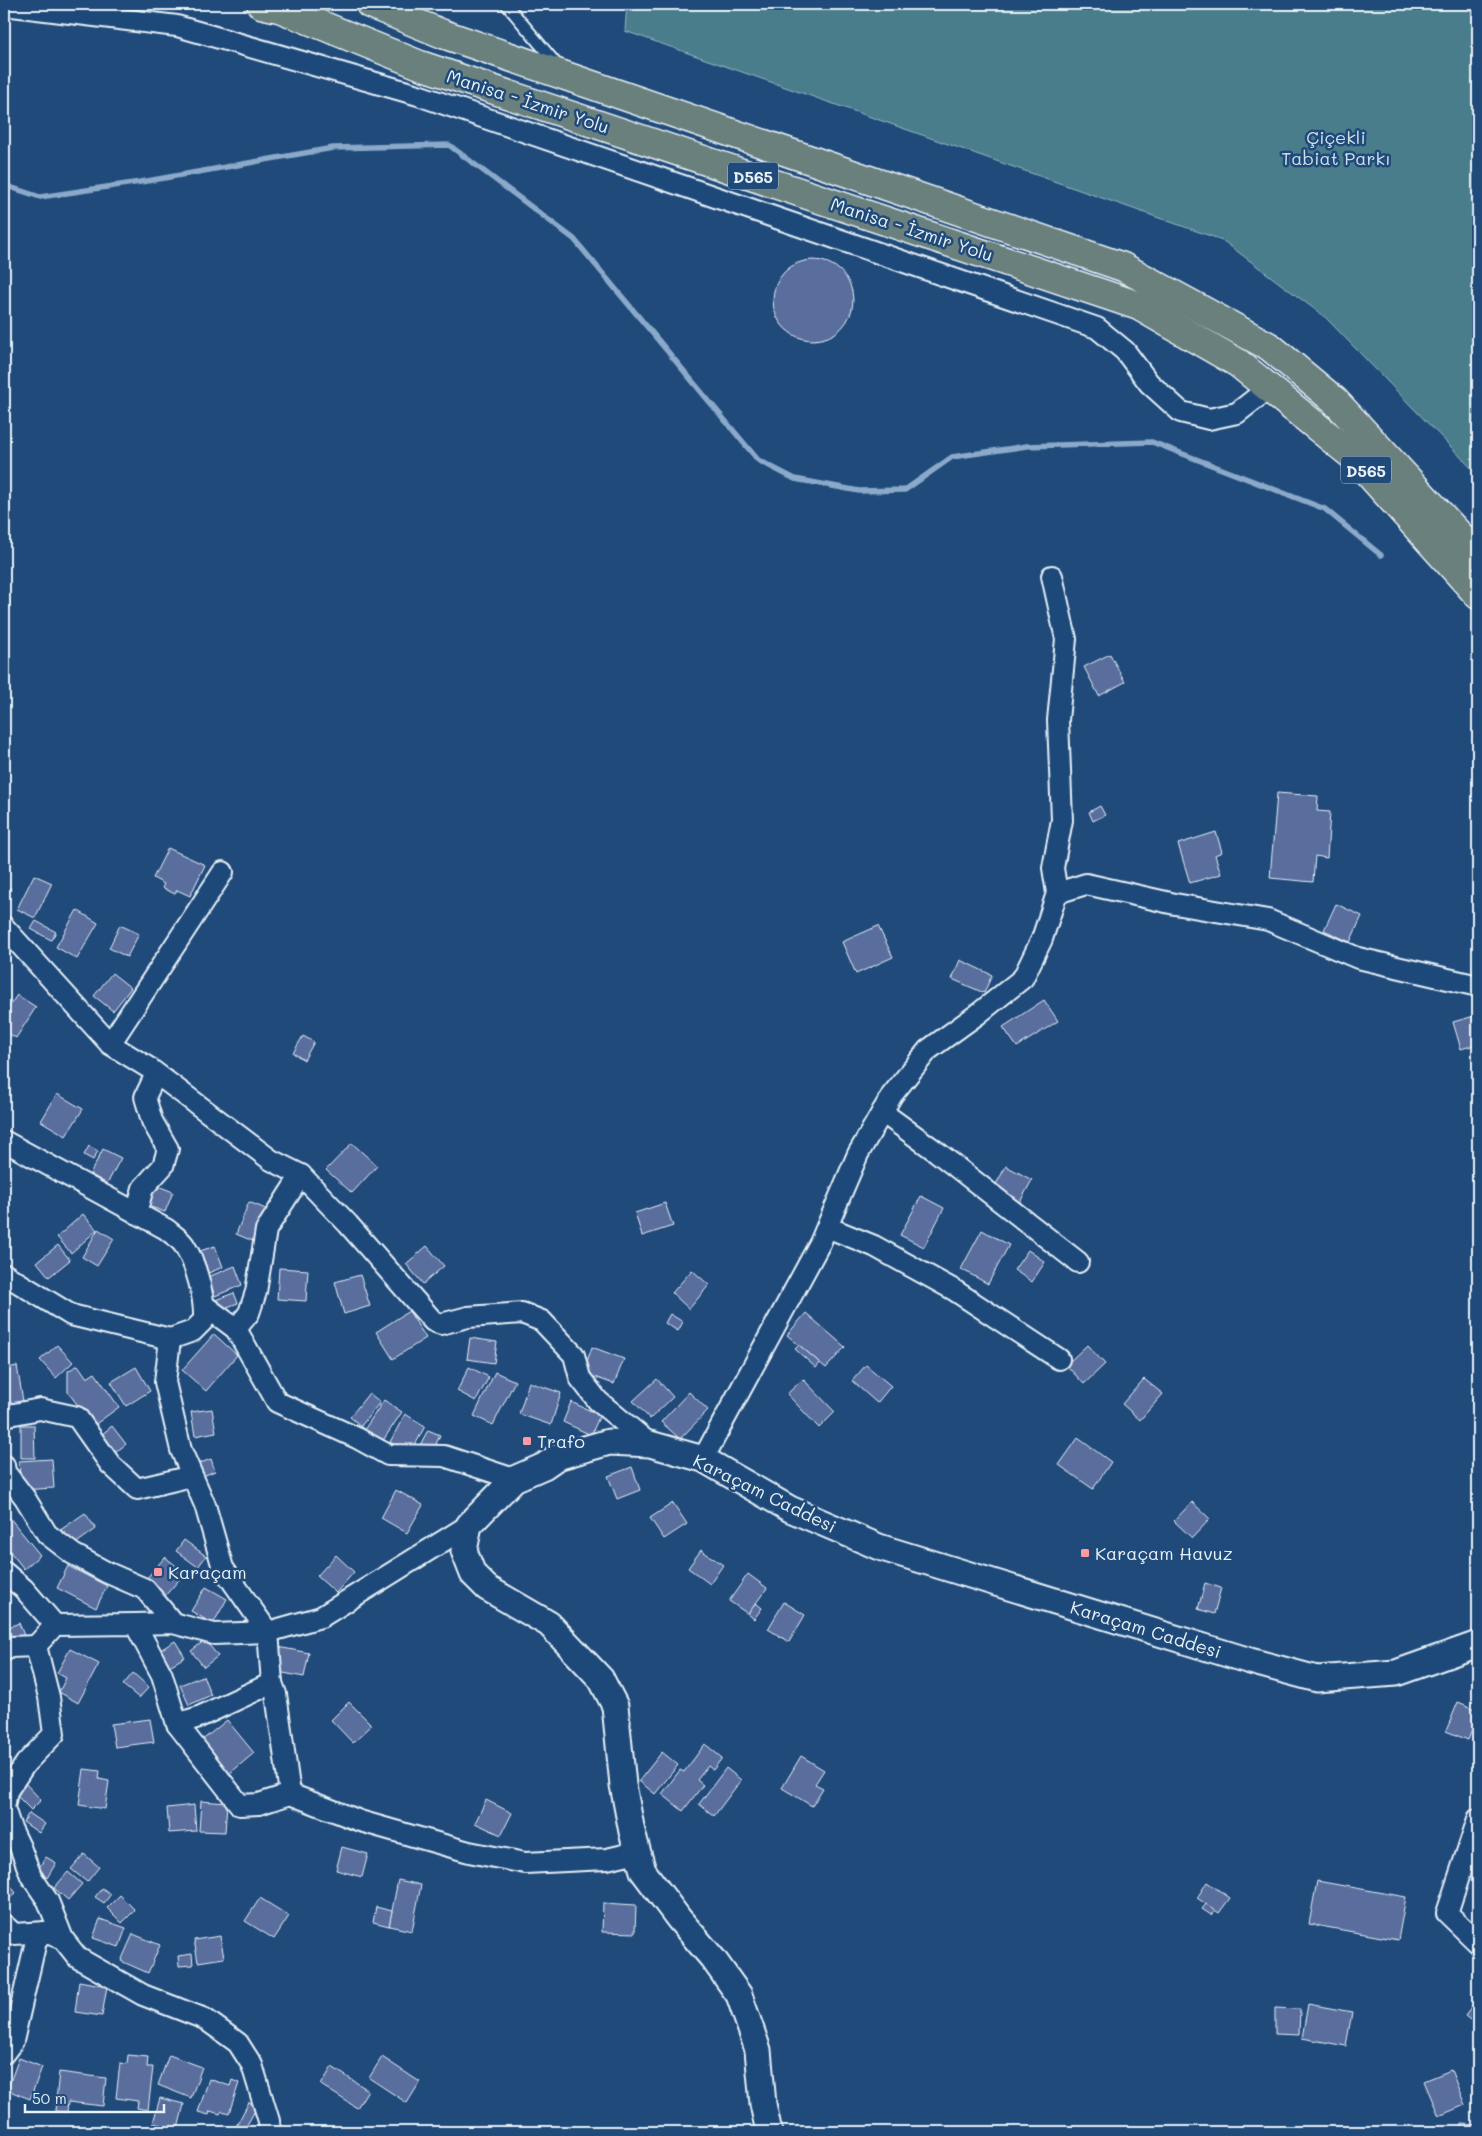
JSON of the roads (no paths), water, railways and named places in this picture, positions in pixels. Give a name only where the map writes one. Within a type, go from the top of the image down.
[{"type":"highway","name":"Manisa - İzmir Yolu","points":[[261,4],[279,8],[420,65],[1139,306],[1238,363],[1353,456],[1478,594]]},
{"type":"highway","name":"Manisa - İzmir Yolu","points":[[370,4],[443,34],[1123,267],[1270,347],[1335,401],[1478,555]]},
{"type":"street","points":[[4,5],[177,26],[418,94],[821,232],[1097,328],[1125,351],[1148,383],[1181,412],[1209,419],[1237,413],[1270,388]]},
{"type":"street","points":[[703,1459],[820,1244],[858,1154],[892,1095],[928,1050],[978,1014],[1023,978],[1042,939],[1057,893],[1053,868],[1062,820],[1058,720],[1066,639],[1052,576]]},
{"type":"street","points":[[110,1044],[223,872]]},
{"type":"street","points":[[1057,893],[1086,884],[1175,904],[1268,920],[1358,958],[1478,986]]},
{"type":"street","points":[[4,927],[110,1044],[156,1074],[271,1160],[301,1174],[348,1224],[433,1322],[441,1324],[468,1317],[522,1313],[542,1321],[574,1355],[580,1378],[598,1401],[650,1444]]},
{"type":"street","points":[[136,1213],[143,1188],[163,1166],[168,1149],[152,1121],[145,1097],[156,1074]]},
{"type":"street","points":[[882,1112],[937,1152],[1078,1262]]},
{"type":"street","points":[[4,1142],[166,1229],[184,1244],[198,1278],[205,1306],[204,1320],[193,1331],[170,1339],[71,1315],[4,1274]]},
{"type":"street","points":[[236,1329],[249,1313],[256,1292],[266,1230],[301,1174]]},
{"type":"street","points":[[827,1227],[874,1246],[954,1290],[1059,1359]]},
{"type":"street","points":[[205,1306],[236,1329],[277,1402],[357,1438],[388,1455],[444,1456],[514,1479]]},
{"type":"street","points":[[170,1339],[165,1382],[181,1450],[204,1505],[223,1568],[268,1632],[272,1683],[276,1694],[290,1794]]},
{"type":"street","points":[[4,1416],[40,1410],[77,1417],[110,1464],[137,1489],[192,1476]]},
{"type":"street","name":"Karaçam Caddesi","points":[[468,1525],[514,1479],[544,1466],[557,1457],[609,1442],[650,1444],[703,1459],[790,1509],[879,1548],[1250,1661],[1318,1679],[1396,1673],[1478,1644]]},
{"type":"street","points":[[4,1465],[5,1472],[25,1498],[47,1534],[73,1554],[106,1572],[145,1589],[173,1623]]},
{"type":"street","points":[[4,1651],[10,1648],[36,1646],[56,1625],[173,1623],[214,1634],[268,1632],[321,1617],[468,1525]]},
{"type":"street","points":[[468,1525],[464,1551],[474,1574],[487,1588],[549,1624],[601,1679],[615,1706],[622,1785],[643,1871],[714,1960],[739,1995],[758,2050],[763,2104],[770,2132]]},
{"type":"street","points":[[4,1572],[24,1589],[56,1625]]},
{"type":"street","points":[[135,1624],[162,1675],[177,1724],[240,1805],[259,1804],[290,1794],[360,1820],[469,1852],[525,1863],[607,1859],[638,1852]]},
{"type":"street","points":[[36,1646],[49,1697],[54,1734],[26,1763],[7,1791],[4,1808],[31,1876],[48,1901],[54,1936],[78,1958],[143,1995],[205,2019],[238,2043],[252,2065],[270,2122],[270,2132]]},
{"type":"street","points":[[177,1724],[199,1717],[272,1683]]},
{"type":"street","points":[[1478,1819],[1448,1913],[1478,1943]]},
{"type":"street","points":[[4,1925],[14,1934],[54,1936]]},
{"type":"street","points":[[4,2054],[13,2041],[36,1942],[54,1936]]},
{"type":"lane","points":[[506,4],[567,77]]},
{"type":"waterway","points":[[4,185],[40,197],[147,181],[333,148],[449,145],[574,239],[758,460],[795,479],[859,491],[905,490],[952,457],[1027,446],[1152,442],[1325,509],[1381,555]]},
{"type":"place","name":"Trafo","points":[[527,1441]]},
{"type":"place","name":"Karaçam Havuz","points":[[1085,1553]]},
{"type":"place","name":"Karaçam","points":[[158,1572]]},
{"type":"park label","name":"Çiçekli Tabiat Parkı","points":[[1336,147]]}]
